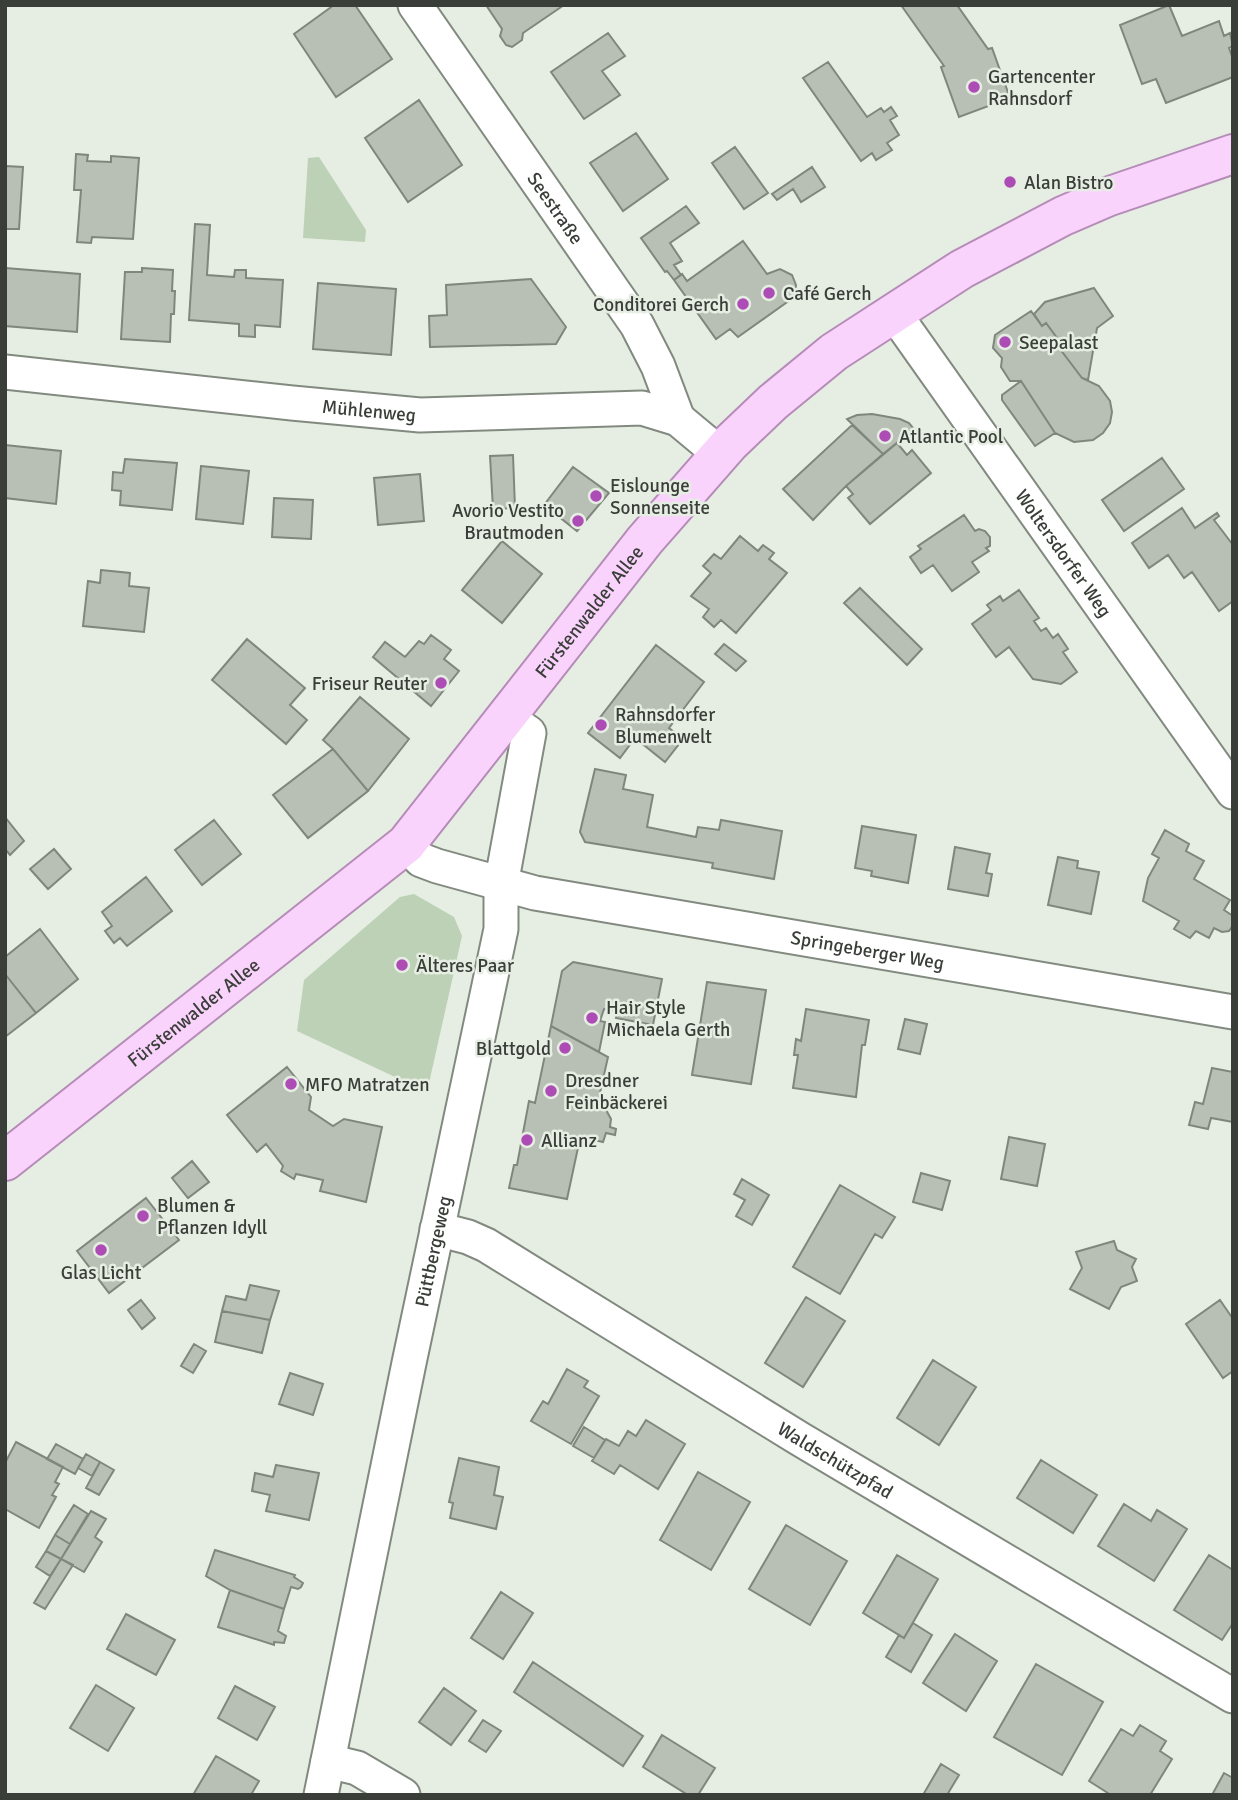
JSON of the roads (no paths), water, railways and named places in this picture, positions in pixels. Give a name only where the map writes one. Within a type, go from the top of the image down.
[{"type":"main road","name":"Fürstenwalder Allee","points":[[5,1161],[406,844],[645,540],[720,454],[773,402],[834,352],[962,269],[1063,216],[1107,197],[1233,154]]},
{"type":"street","name":"Seestraße","points":[[415,5],[637,325],[658,366],[678,419]]},
{"type":"street","name":"Woltersdorfer Weg","points":[[894,313],[1233,792]]},
{"type":"street","name":"Mühlenweg","points":[[5,372],[420,415],[642,408],[678,419],[720,454]]},
{"type":"street","name":"Püttbergeweg","points":[[321,1795],[501,929],[501,885],[529,733],[507,718]]},
{"type":"street","name":"Springeberger Weg","points":[[406,844],[421,860],[536,893],[1233,1012]]},
{"type":"street","name":"Waldschützpfad","points":[[437,1229],[486,1245],[800,1439],[1233,1696]]},
{"type":"street","points":[[328,1760],[357,1768],[403,1795]]},
{"type":"place","name":"Gartencenter Rahnsdorf","points":[[974,87]]},
{"type":"place","name":"Alan Bistro","points":[[1010,182]]},
{"type":"place","name":"Café Gerch","points":[[769,293]]},
{"type":"place","name":"Conditorei Gerch","points":[[743,304]]},
{"type":"place","name":"Seepalast","points":[[1005,342]]},
{"type":"place","name":"Atlantic Pool","points":[[885,436]]},
{"type":"place","name":"Eislounge Sonnenseite","points":[[596,496]]},
{"type":"place","name":"Avorio Vestito Brautmoden","points":[[578,521]]},
{"type":"place","name":"Friseur Reuter","points":[[441,683]]},
{"type":"place","name":"Rahnsdorfer Blumenwelt","points":[[601,725]]},
{"type":"place","name":"Älteres Paar","points":[[402,965]]},
{"type":"place","name":"Hair Style Michaela Gerth","points":[[592,1018]]},
{"type":"place","name":"Blattgold","points":[[565,1048]]},
{"type":"place","name":"MFO Matratzen","points":[[291,1084]]},
{"type":"place","name":"Dresdner Feinbäckerei","points":[[551,1091]]},
{"type":"place","name":"Allianz","points":[[527,1140]]},
{"type":"place","name":"Blumen & Pflanzen Idyll","points":[[143,1216]]},
{"type":"place","name":"Glas Licht","points":[[101,1250]]}]
